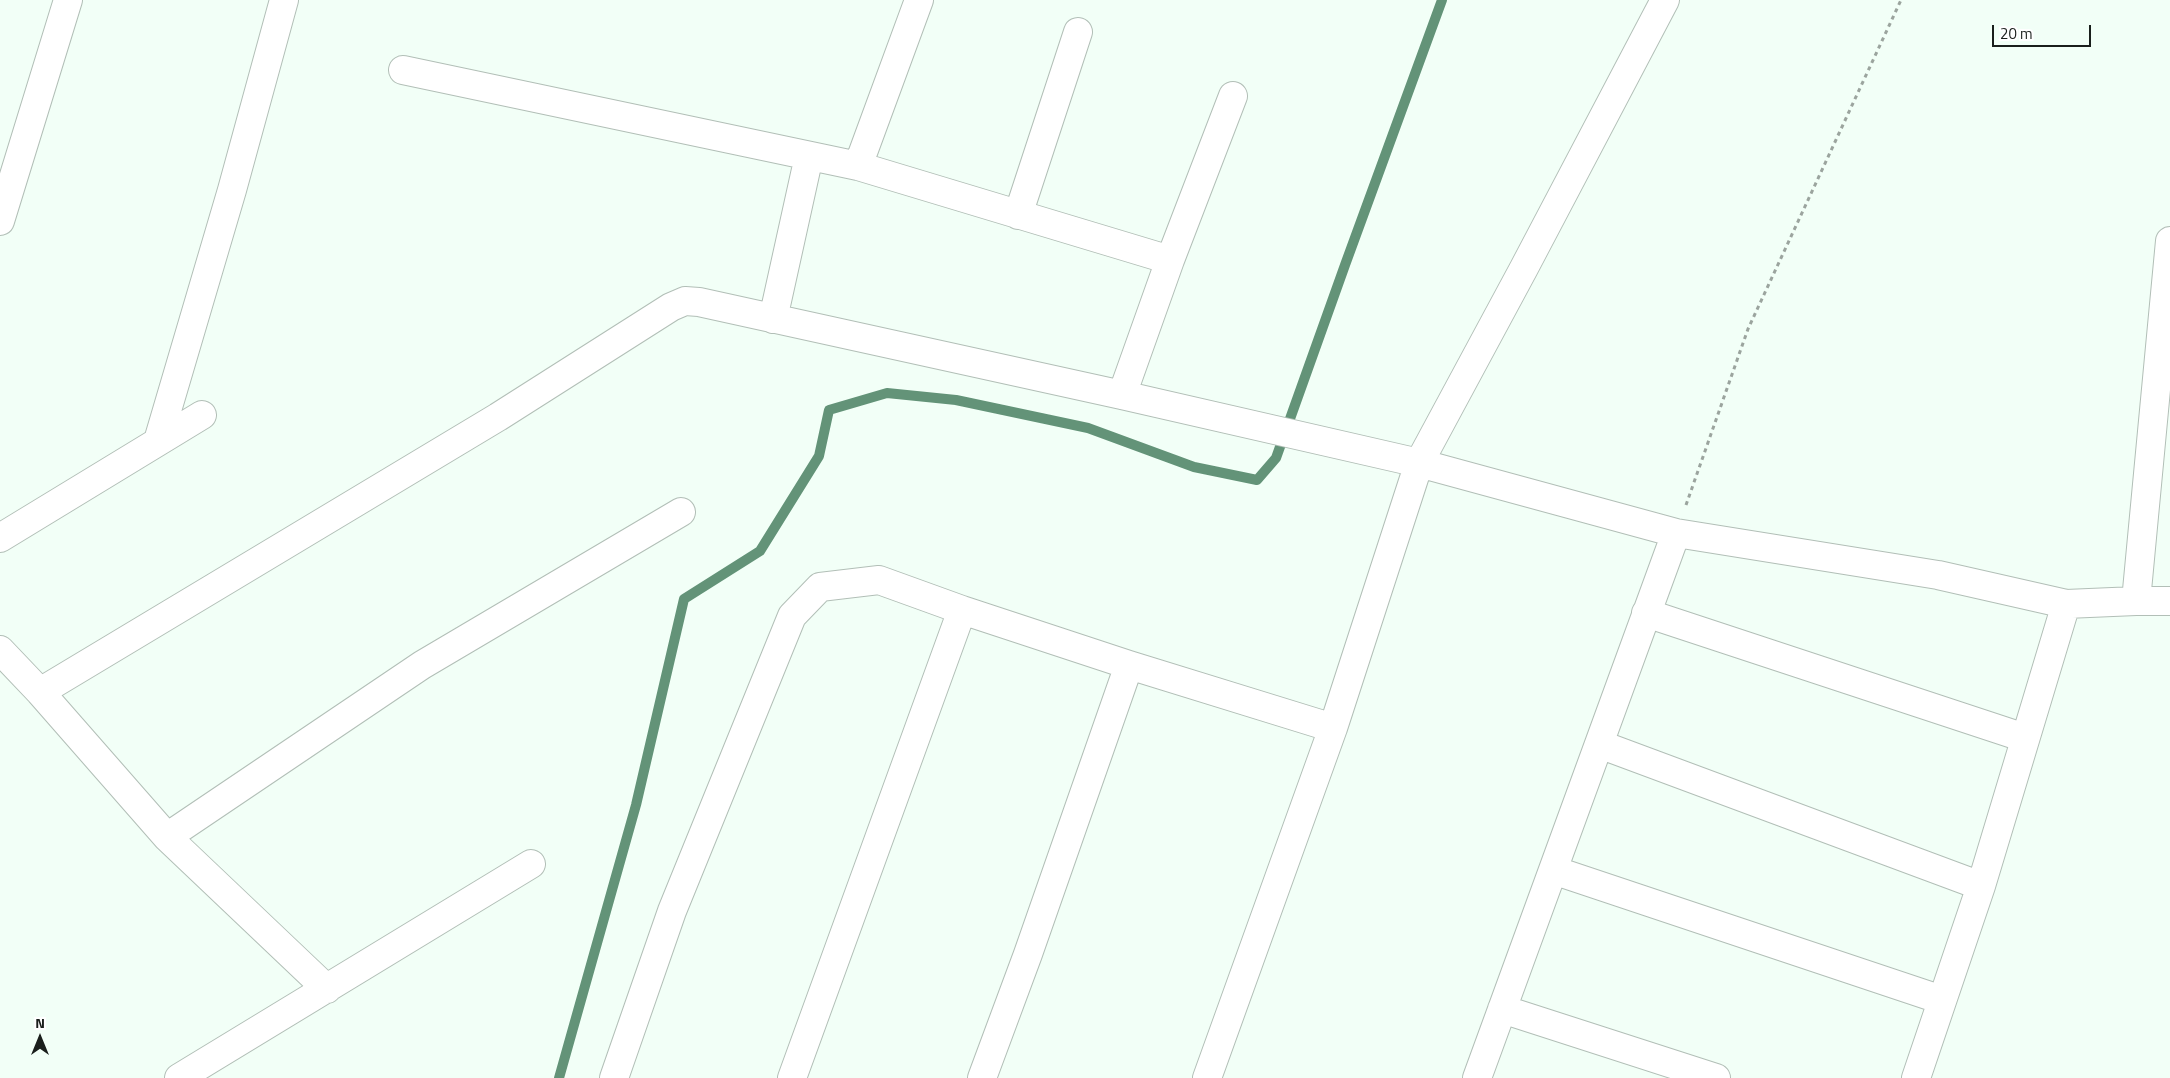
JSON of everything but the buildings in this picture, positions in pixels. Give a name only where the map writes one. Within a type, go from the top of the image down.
[{"type":"street","points":[[0,221],[68,0]]},
{"type":"street","points":[[158,441],[232,190],[284,0]]},
{"type":"street","points":[[858,166],[919,0]]},
{"type":"street","points":[[1207,1078],[1333,728],[1419,463],[1665,0]]},
{"type":"street","points":[[1018,215],[1078,32]]},
{"type":"street","points":[[403,70],[858,166],[1170,260]]},
{"type":"street","points":[[1122,395],[1170,260],[1233,96]]},
{"type":"street","points":[[773,319],[809,156]]},
{"type":"street","points":[[2136,600],[2170,242]]},
{"type":"street","points":[[40,692],[498,417],[671,307],[685,301],[699,302],[1122,395],[1419,463],[1676,533],[1938,575],[2066,604],[2136,600],[2170,601]]},
{"type":"street","points":[[0,538],[202,414]]},
{"type":"street","points":[[166,837],[422,665],[681,512]]},
{"type":"street","points":[[1477,1078],[1676,533]]},
{"type":"street","points":[[614,1078],[672,911],[792,616],[820,587],[879,580],[962,610],[1129,665],[1333,728]]},
{"type":"street","points":[[1916,1078],[1980,886],[2066,604]]},
{"type":"street","points":[[792,1078],[962,610]]},
{"type":"street","points":[[1646,613],[2025,738]]},
{"type":"street","points":[[0,650],[40,692],[166,837],[327,989]]},
{"type":"street","points":[[982,1078],[1031,945],[1129,665]]},
{"type":"street","points":[[1599,744],[1980,886]]},
{"type":"street","points":[[179,1078],[531,864]]},
{"type":"street","points":[[1553,870],[1942,1000]]},
{"type":"street","points":[[1502,1009],[1716,1078]]},
{"type":"path","points":[[1676,533],[1748,329],[1901,0]]},
{"type":"waterway","points":[[559,1078],[636,805],[684,599],[760,551],[819,456],[829,410],[887,393],[956,400],[1088,428],[1194,467],[1257,480],[1276,458],[1442,0]]}]
